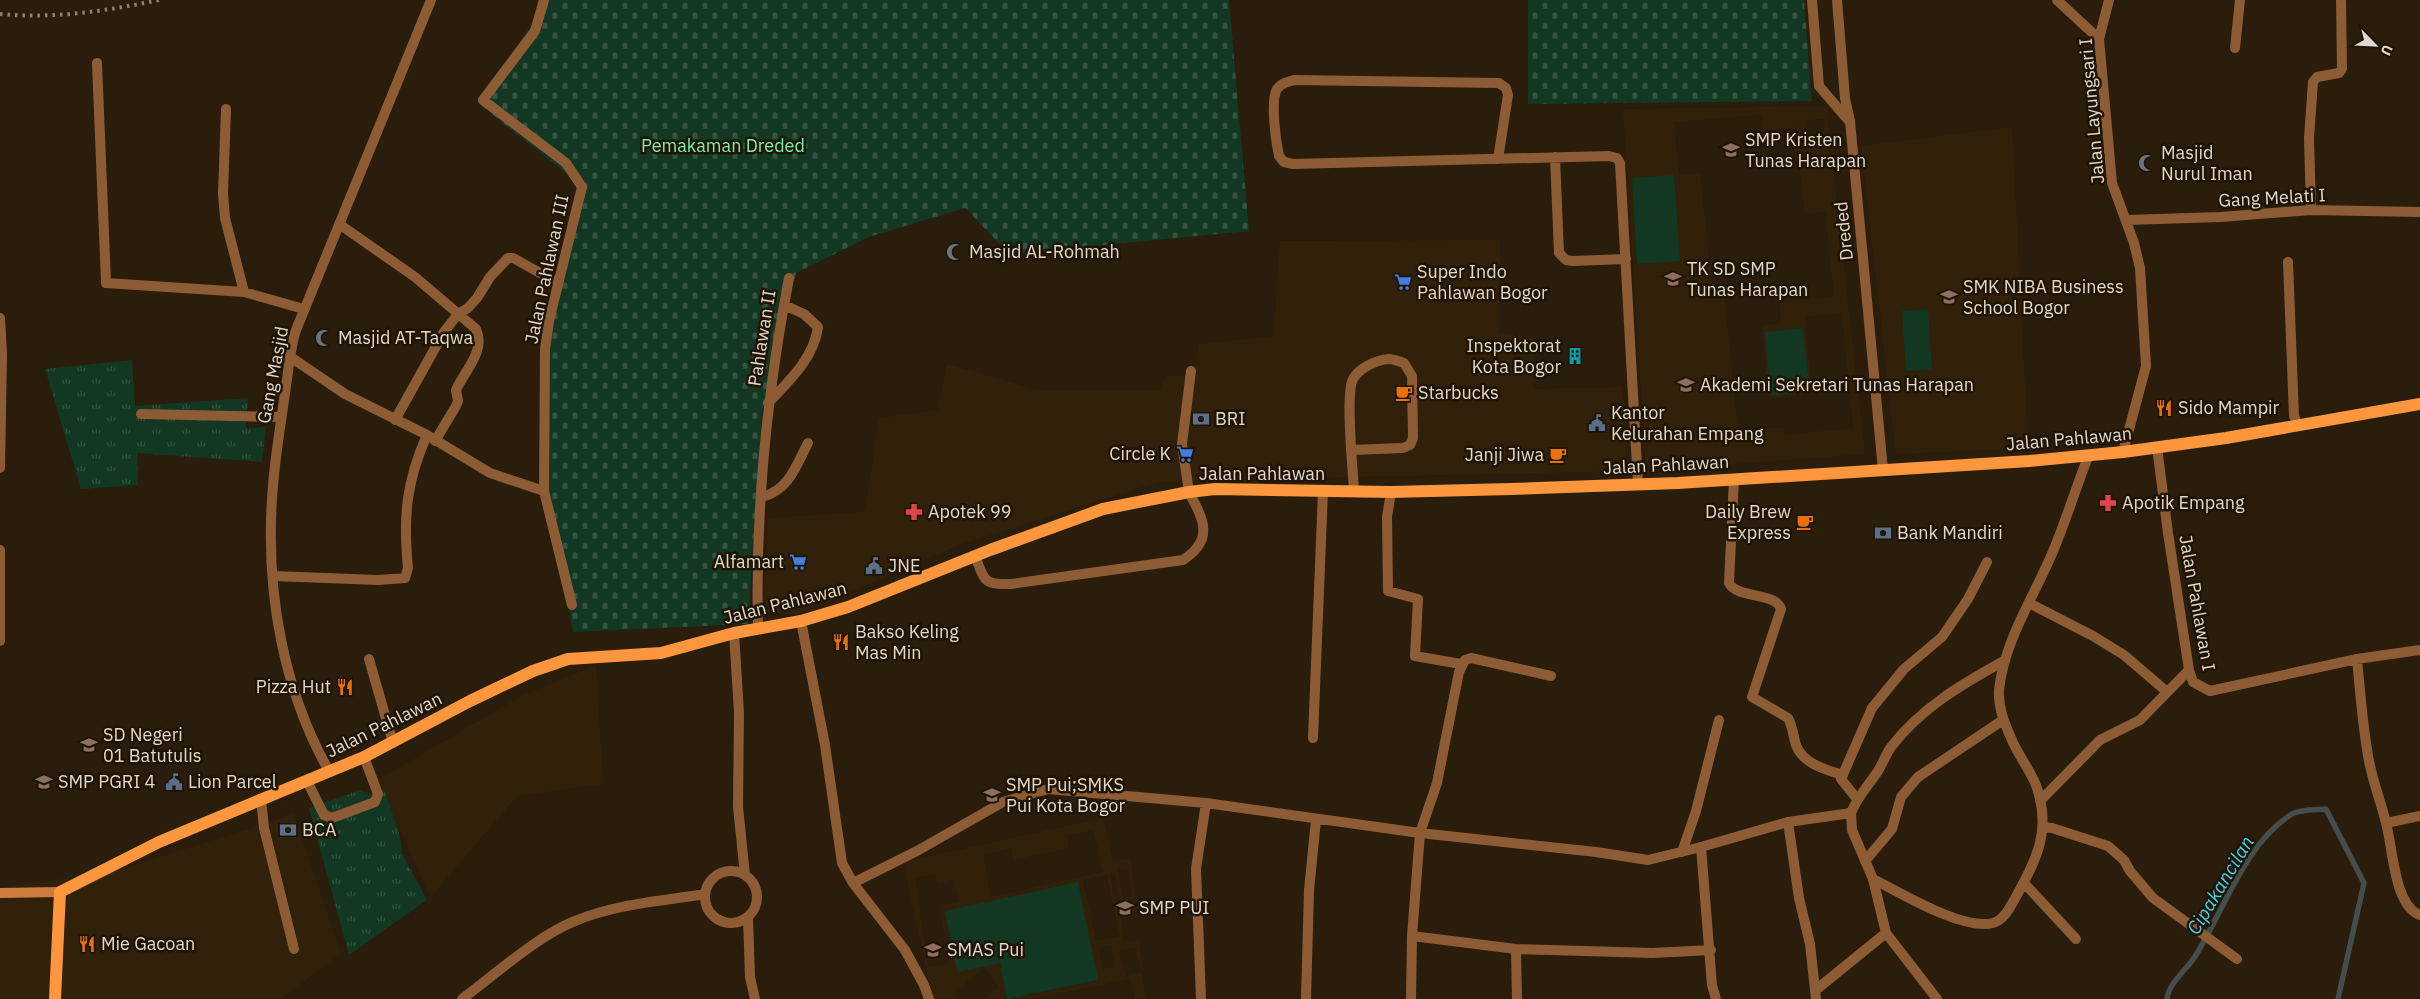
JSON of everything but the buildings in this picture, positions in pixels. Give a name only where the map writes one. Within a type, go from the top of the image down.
[{"type":"main road","name":"Jalan Pahlawan","points":[[0,893],[60,892],[159,842],[364,757],[394,743],[470,701],[533,672],[568,659],[661,653],[734,633],[801,621],[848,607],[975,556],[1103,509],[1214,489],[1391,492],[1638,484],[2088,457],[2298,425],[2420,404]]},
{"type":"main road","points":[[55,999],[60,892]]},
{"type":"street","name":"Gang Masjid","points":[[329,771],[308,729],[279,630],[273,576],[271,505],[280,417],[289,356],[304,309],[431,0]]},
{"type":"street","name":"Jalan Pahlawan III","points":[[544,0],[535,31],[483,100],[566,163],[582,187],[558,283],[545,349],[544,491],[572,605]]},
{"type":"street","points":[[1812,0],[1819,86],[1850,121]]},
{"type":"street","name":"Dreded","points":[[1837,0],[1845,98],[1850,121],[1883,470]]},
{"type":"street","points":[[2057,0],[2099,39]]},
{"type":"street","name":"Jalan Layungsari I","points":[[2109,0],[2099,39],[2112,183],[2134,244],[2142,278],[2146,366],[2124,452]]},
{"type":"street","points":[[2234,48],[2240,0]]},
{"type":"street","points":[[2311,210],[2309,138],[2313,82],[2317,77],[2339,73],[2342,69],[2341,0]]},
{"type":"street","points":[[97,63],[106,283],[244,292],[304,309]]},
{"type":"street","points":[[1498,158],[1508,95],[1506,88],[1499,83],[1294,80],[1280,86],[1275,94],[1275,130],[1278,153],[1282,161],[1287,164],[1616,156],[1619,160],[1626,259],[1638,484]]},
{"type":"street","points":[[226,109],[223,186],[225,218],[244,292]]},
{"type":"street","points":[[1555,157],[1559,253],[1566,260],[1572,261],[1626,259]]},
{"type":"street","name":"Gang Melati I","points":[[2126,220],[2220,218],[2311,210],[2420,212]]},
{"type":"street","points":[[273,576],[405,578],[408,568],[406,504],[415,464],[431,438],[456,406],[458,401],[456,390],[479,348],[480,337],[476,329],[415,276],[339,224]]},
{"type":"street","points":[[395,420],[430,354],[458,314],[477,298],[490,277],[508,258],[513,258],[558,283]]},
{"type":"street","points":[[2288,262],[2294,416],[2298,425]]},
{"type":"street","name":"Pahlawan II","points":[[758,629],[757,592],[768,403],[789,278]]},
{"type":"street","points":[[768,403],[809,355],[817,336],[818,327],[804,314],[784,305]]},
{"type":"street","points":[[0,318],[0,468]]},
{"type":"street","points":[[289,356],[345,394],[431,438],[490,473],[544,491]]},
{"type":"street","points":[[1352,450],[1403,448],[1410,445],[1413,438],[1412,376],[1404,363],[1389,360],[1365,366],[1353,380],[1350,407],[1352,450],[1354,491]]},
{"type":"street","points":[[975,556],[985,580],[993,584],[1011,584],[1183,560],[1195,552],[1202,540],[1204,520],[1189,492],[1182,444],[1191,371]]},
{"type":"street","points":[[141,414],[280,417]]},
{"type":"street","points":[[762,497],[775,493],[790,478],[808,443]]},
{"type":"street","name":"Jalan Pahlawan I","points":[[2157,447],[2168,533],[2189,670],[2193,682],[2210,692],[2357,659],[2420,650]]},
{"type":"street","points":[[1873,880],[1962,921],[1983,924],[1993,923],[2004,916],[2036,860],[2044,827],[2040,801],[2036,786],[2018,756],[2003,720],[1999,703],[1999,690],[2004,661],[2051,555],[2088,457]]},
{"type":"street","points":[[1734,479],[1729,570],[1730,586],[1734,589],[1776,602],[1781,609],[1752,698],[1786,716],[1791,724],[1796,746],[1807,759],[1814,764],[1843,775]]},
{"type":"street","points":[[1312,738],[1323,491]]},
{"type":"street","points":[[1391,492],[1388,517],[1387,588],[1390,592],[1415,596],[1418,599],[1416,656],[1462,664],[1472,658],[1551,676]]},
{"type":"street","points":[[0,550],[0,641]]},
{"type":"street","points":[[1858,799],[1843,783],[1843,775],[1872,708],[1904,668],[1942,637],[1968,599],[1987,562]]},
{"type":"street","points":[[2029,604],[2086,632],[2124,655],[2166,691]]},
{"type":"street","points":[[801,621],[825,745],[842,862],[853,883],[905,950],[924,985],[929,999]]},
{"type":"street","points":[[734,633],[739,713],[738,807],[745,875]]},
{"type":"street","points":[[369,659],[394,743]]},
{"type":"street","points":[[2357,659],[2367,750],[2374,787],[2386,823],[2400,892],[2412,912],[2420,915]]},
{"type":"street","points":[[1937,999],[1886,932],[1873,880],[1852,830],[1851,813],[1890,748],[1908,727],[1953,689],[2004,661]]},
{"type":"street","points":[[1411,999],[1412,936],[1420,834],[1437,783],[1462,664]]},
{"type":"street","points":[[2040,801],[2100,740],[2140,720],[2166,691],[2189,670]]},
{"type":"street","points":[[1682,852],[1694,818],[1719,720]]},
{"type":"street","points":[[1865,860],[1892,829],[1902,796],[1918,777],[2003,720]]},
{"type":"street","points":[[307,781],[324,815],[332,818],[375,802],[378,794],[364,757]]},
{"type":"street","points":[[853,883],[940,838],[1003,802],[1048,789],[1206,803],[1420,834],[1596,852],[1648,860],[1788,822],[1851,813]]},
{"type":"street","points":[[261,799],[264,828],[294,949]]},
{"type":"street","points":[[1200,999],[1196,869],[1206,803]]},
{"type":"street","points":[[2386,823],[2420,816]]},
{"type":"street","points":[[1306,999],[1309,890],[1316,820]]},
{"type":"street","points":[[1788,822],[1816,994]]},
{"type":"street","points":[[2044,827],[2108,846],[2124,860],[2130,871],[2153,898],[2237,959]]},
{"type":"street","points":[[1701,847],[1711,950],[1712,985],[1716,999]]},
{"type":"street","points":[[735,871],[745,875],[752,881],[757,890],[754,910],[748,918],[732,924],[715,918],[706,903],[705,894],[709,884],[725,872],[735,871]]},
{"type":"street","points":[[2024,883],[2076,938]]},
{"type":"street","points":[[462,999],[546,936],[574,921],[603,911],[705,894]]},
{"type":"street","points":[[748,918],[750,977],[754,999]]},
{"type":"street","points":[[1816,994],[1886,932]]},
{"type":"street","points":[[1412,936],[1516,949],[1653,952],[1711,950]]},
{"type":"street","points":[[1516,949],[1518,999]]},
{"type":"shaded area","points":[[1826,106],[1865,454],[1646,471],[1623,109]],"holes":[[[1761,115],[1764,148],[1763,131],[1796,127],[1813,299],[1779,302],[1781,323],[1762,326],[1769,399],[1812,394],[1805,317],[1842,313],[1853,428],[1785,435],[1784,427],[1738,432],[1724,294],[1713,294],[1700,173],[1679,175],[1674,122]],[[1824,119],[1824,133],[1805,134],[1805,120]],[[1825,212],[1834,296],[1814,299],[1805,214]]]},
{"type":"shaded area","name":"SMK NIBA Business School Bogor","points":[[2012,127],[2028,448],[1896,454],[1861,146]]},
{"type":"shaded area","points":[[1500,240],[1499,334],[1536,337],[1533,389],[1623,387],[1627,471],[1162,481],[956,546],[804,613],[764,613],[768,518],[863,512],[867,499],[879,418],[938,410],[947,364],[1038,390],[1159,390],[1166,375],[1193,377],[1199,344],[1274,336],[1280,241]]},
{"type":"shaded area","points":[[596,665],[603,784],[517,796],[430,898],[378,780],[521,696]]},
{"type":"shaded area","points":[[294,814],[341,954],[281,999],[0,999],[0,887],[110,873]]},
{"type":"shaded area","points":[[1103,818],[1113,861],[1131,858],[1138,928],[1135,911],[1120,913],[1124,943],[1139,940],[1145,999],[1135,999],[1130,979],[1033,999],[1008,999],[984,999],[999,987],[984,968],[954,992],[959,999],[933,999],[903,862]],"holes":[[[1093,830],[1103,872],[991,897],[983,855],[1011,848],[1013,860],[1069,848],[1067,836]],[[1128,868],[1133,904],[1124,905],[1118,870]],[[1115,873],[1120,903],[1115,904],[1110,874]],[[935,874],[937,884],[954,879],[960,902],[940,905],[948,964],[928,967],[915,878]],[[1107,875],[1120,936],[1096,941],[1083,880]],[[1111,945],[1115,966],[1103,969],[1099,948]],[[1135,947],[1142,972],[1126,977],[1119,951]],[[1000,963],[1098,980],[1008,999]]]},
{"type":"green space","name":"Pemakaman Dreded","points":[[544,0],[1229,0],[1249,231],[1009,254],[965,208],[869,237],[796,273],[762,411],[748,624],[573,632],[540,446],[548,304],[582,186],[478,103],[532,24]]},
{"type":"green space","points":[[1528,0],[1804,0],[1812,101],[1528,104]]},
{"type":"green space","points":[[1674,175],[1680,261],[1637,264],[1632,178]]},
{"type":"green space","points":[[1928,309],[1932,370],[1906,371],[1902,311]]},
{"type":"green space","points":[[1803,328],[1810,392],[1771,396],[1765,332]]},
{"type":"green space","points":[[132,360],[135,406],[248,398],[246,428],[266,427],[262,462],[137,453],[138,485],[81,489],[45,369]]},
{"type":"green space","points":[[384,789],[399,832],[402,853],[427,900],[349,955],[309,808],[361,790],[369,795]]},
{"type":"green space","points":[[1078,882],[1098,980],[1007,999],[1000,963],[957,972],[945,911]]},
{"type":"waterway","name":"Cipakancilan","points":[[2167,999],[2171,987],[2196,955],[2237,878],[2261,842],[2295,812],[2326,809],[2364,883],[2338,999]]},
{"type":"railway","points":[[0,14],[60,15],[120,8],[159,0]]},
{"type":"place","name":"SMP Kristen Tunas Harapan","points":[[1731,150]]},
{"type":"place","name":"Masjid Nurul Iman","points":[[2147,163]]},
{"type":"place","name":"Masjid AL-Rohmah","points":[[955,252]]},
{"type":"place","name":"TK SD SMP Tunas Harapan","points":[[1673,279]]},
{"type":"place","name":"Super Indo Pahlawan Bogor","points":[[1403,282]]},
{"type":"place","name":"SMK NIBA Business School Bogor","points":[[1949,297]]},
{"type":"place","name":"Masjid AT-Taqwa","points":[[324,338]]},
{"type":"place","name":"Inspektorat Kota Bogor","points":[[1575,356]]},
{"type":"place","name":"Akademi Sekretari Tunas Harapan","points":[[1686,385]]},
{"type":"place","name":"Starbucks","points":[[1404,393]]},
{"type":"place","name":"Sido Mampir","points":[[2164,408]]},
{"type":"place","name":"BRI","points":[[1201,419]]},
{"type":"place","name":"Kantor Kelurahan Empang","points":[[1597,423]]},
{"type":"place","name":"Circle K","points":[[1185,454]]},
{"type":"place","name":"Janji Jiwa","points":[[1558,455]]},
{"type":"place","name":"Apotik Empang","points":[[2108,503]]},
{"type":"place","name":"Apotek 99","points":[[914,512]]},
{"type":"place","name":"Daily Brew Express","points":[[1805,522]]},
{"type":"place","name":"Bank Mandiri","points":[[1883,533]]},
{"type":"place","name":"Alfamart","points":[[798,562]]},
{"type":"place","name":"JNE","points":[[874,566]]},
{"type":"place","name":"Bakso Keling Mas Min","points":[[841,642]]},
{"type":"place","name":"Pizza Hut","points":[[345,687]]},
{"type":"place","name":"SD Negeri 01 Batutulis","points":[[89,745]]},
{"type":"place","name":"SMP PGRI 4","points":[[44,782]]},
{"type":"place","name":"Lion Parcel","points":[[174,782]]},
{"type":"place","name":"SMP Pui;SMKS Pui Kota Bogor","points":[[992,795]]},
{"type":"place","name":"BCA","points":[[288,830]]},
{"type":"place","name":"SMP PUI","points":[[1125,908]]},
{"type":"place","name":"Mie Gacoan","points":[[87,944]]},
{"type":"place","name":"SMAS Pui","points":[[933,950]]}]
